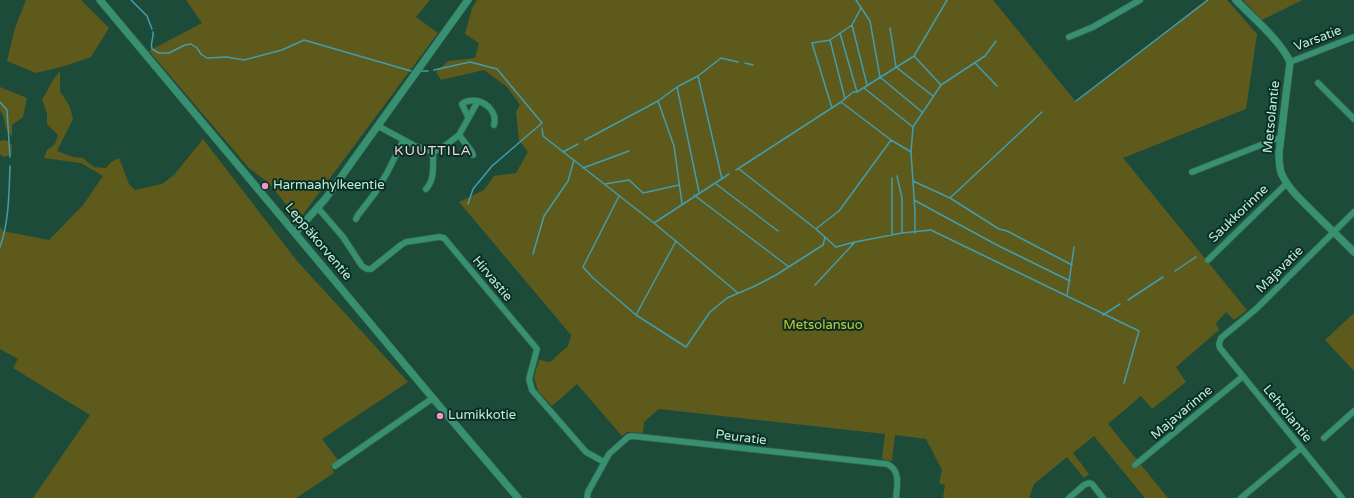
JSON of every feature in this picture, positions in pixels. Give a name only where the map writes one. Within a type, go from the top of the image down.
[{"type":"street","name":"Leppäkorventie","points":[[100,0],[518,498]]},
{"type":"street","points":[[295,233],[318,208],[468,0]]},
{"type":"street","points":[[1069,37],[1093,27],[1140,0]]},
{"type":"street","points":[[1236,0],[1279,45],[1290,62]]},
{"type":"street","name":"Varsatie","points":[[1290,62],[1354,37]]},
{"type":"street","name":"Metsolantie","points":[[1290,62],[1279,166],[1286,184],[1354,252]]},
{"type":"street","points":[[1318,83],[1354,119]]},
{"type":"street","points":[[468,118],[462,104],[472,100],[478,101],[487,106],[494,114],[494,125]]},
{"type":"street","points":[[378,126],[403,141],[433,152],[442,148],[459,135],[478,101]]},
{"type":"street","points":[[459,135],[473,155]]},
{"type":"street","points":[[1192,172],[1281,138]]},
{"type":"street","points":[[356,219],[384,179],[403,141]]},
{"type":"street","points":[[426,189],[429,186],[434,168],[433,152]]},
{"type":"street","name":"Saukkorinne","points":[[1208,260],[1286,184]]},
{"type":"street","name":"Hirvastie","points":[[318,208],[343,237],[362,266],[367,269],[372,268],[401,244],[439,237],[444,238],[537,349],[529,379],[532,390],[586,452],[604,462]]},
{"type":"street","name":"Majavatie","points":[[1219,341],[1256,309],[1354,212]]},
{"type":"street","name":"Lehtolantie","points":[[1219,341],[1218,344],[1220,348],[1242,377],[1342,498]]},
{"type":"street","name":"Majavarinne","points":[[1135,465],[1242,377]]},
{"type":"street","points":[[335,466],[433,398]]},
{"type":"street","points":[[1324,438],[1354,411]]},
{"type":"street","name":"Peuratie","points":[[587,498],[588,492],[604,462],[614,450],[632,436],[887,464],[892,466],[897,474],[898,481],[896,498]]},
{"type":"street","points":[[1241,498],[1301,448]]},
{"type":"street","points":[[1069,498],[1084,485],[1089,483],[1092,484],[1103,498]]},
{"type":"green space","points":[[26,0],[81,0],[109,28],[91,57],[65,66],[36,73],[7,61],[15,28]]},
{"type":"green space","points":[[186,0],[430,0],[416,17],[438,33],[301,217],[292,212],[269,183],[249,168],[149,51],[202,23]]},
{"type":"green space","name":"Metsolansuo","points":[[477,0],[993,0],[1076,102],[1206,0],[1227,0],[1257,34],[1246,109],[1123,158],[1247,310],[1234,320],[1226,312],[1216,323],[1219,330],[1176,367],[1186,382],[1152,409],[1141,396],[1108,424],[1168,498],[1145,498],[1094,436],[1073,453],[1089,474],[1084,478],[1067,457],[1034,484],[1029,498],[943,498],[945,485],[939,483],[942,470],[926,439],[895,435],[892,461],[882,459],[885,434],[659,409],[644,422],[643,433],[627,432],[622,436],[577,384],[552,406],[538,391],[534,377],[539,360],[550,362],[568,346],[571,335],[459,202],[484,190],[494,176],[516,173],[528,152],[519,140],[516,112],[520,105],[507,87],[484,70],[441,80],[436,72],[448,61],[475,58],[479,43],[465,34],[472,8]]},
{"type":"green space","points":[[1243,0],[1302,0],[1262,20]]},
{"type":"green space","points":[[60,71],[60,91],[70,107],[73,119],[57,151],[73,157],[83,158],[94,167],[106,168],[111,162],[119,158],[129,184],[135,190],[162,184],[174,175],[203,139],[297,261],[408,382],[322,439],[338,460],[331,466],[334,473],[296,498],[33,498],[90,415],[13,368],[18,359],[0,349],[0,227],[3,231],[49,240],[83,205],[103,176],[81,163],[44,158],[47,150],[55,144],[58,135],[47,124],[47,113],[42,100],[53,80]]},
{"type":"green space","points":[[0,87],[27,98],[23,117],[12,125],[12,137],[6,128],[3,115],[0,110]]},
{"type":"green space","points":[[6,140],[12,145],[11,155],[4,157],[0,154],[0,141]]},
{"type":"green space","points":[[1354,313],[1354,371],[1325,340]]},
{"type":"waterway","points":[[131,0],[147,16],[152,29]]},
{"type":"waterway","points":[[856,0],[870,21],[880,77],[922,112]]},
{"type":"waterway","points":[[736,170],[841,102],[853,92],[857,92],[914,56],[947,0]]},
{"type":"waterway","points":[[1076,101],[1208,0]]},
{"type":"waterway","points":[[832,108],[812,43],[830,40],[852,25],[861,8]]},
{"type":"waterway","points":[[852,25],[867,85]]},
{"type":"waterway","points":[[890,28],[896,67],[933,96]]},
{"type":"waterway","points":[[153,32],[151,44],[152,49],[159,53],[169,53],[185,45],[191,44],[207,58],[227,57],[244,60],[282,50],[304,40],[411,71]]},
{"type":"waterway","points":[[840,33],[857,92]]},
{"type":"waterway","points":[[830,40],[845,99]]},
{"type":"waterway","points":[[915,233],[911,152],[913,127],[941,85],[985,56],[996,41]]},
{"type":"waterway","points":[[914,56],[941,85]]},
{"type":"waterway","points":[[585,140],[658,101],[677,87],[698,76],[721,58],[738,62]]},
{"type":"waterway","points":[[434,70],[470,62],[497,69],[542,123],[492,166],[473,189],[468,204]]},
{"type":"waterway","points":[[745,63],[753,65]]},
{"type":"waterway","points":[[975,63],[997,86]]},
{"type":"waterway","points":[[421,71],[428,71]]},
{"type":"waterway","points":[[698,76],[722,179]]},
{"type":"waterway","points":[[677,87],[699,192]]},
{"type":"waterway","points":[[864,88],[913,127]]},
{"type":"waterway","points":[[658,101],[674,146],[682,204]]},
{"type":"waterway","points":[[0,102],[7,110],[10,157]]},
{"type":"waterway","points":[[841,102],[891,140],[911,152]]},
{"type":"waterway","points":[[950,198],[1042,112]]},
{"type":"waterway","points":[[542,128],[543,136],[654,223],[738,293]]},
{"type":"waterway","points":[[817,228],[839,211],[891,140]]},
{"type":"waterway","points":[[563,152],[578,144]]},
{"type":"waterway","points":[[583,168],[629,151]]},
{"type":"waterway","points":[[533,254],[544,216],[568,181],[574,160]]},
{"type":"waterway","points":[[0,247],[7,218],[10,166]]},
{"type":"waterway","points":[[739,169],[816,229],[836,247],[855,242]]},
{"type":"waterway","points":[[654,223],[729,174]]},
{"type":"waterway","points":[[897,176],[902,198],[902,233]]},
{"type":"waterway","points":[[892,178],[892,235]]},
{"type":"waterway","points":[[605,184],[629,180],[643,193],[679,185]]},
{"type":"waterway","points":[[913,181],[950,198],[999,229],[1007,231],[1072,265]]},
{"type":"waterway","points":[[716,184],[778,231]]},
{"type":"waterway","points":[[694,195],[789,267]]},
{"type":"waterway","points":[[619,196],[583,267],[593,278],[636,315],[686,347],[710,312],[727,298],[776,275],[823,245],[825,237]]},
{"type":"waterway","points":[[914,200],[997,245],[1070,281]]},
{"type":"waterway","points":[[815,285],[855,242],[902,233],[931,230],[1139,331],[1124,383]]},
{"type":"waterway","points":[[636,315],[676,241]]},
{"type":"waterway","points":[[1067,296],[1074,247]]},
{"type":"waterway","points":[[1175,271],[1196,257]]},
{"type":"waterway","points":[[1128,300],[1163,277]]},
{"type":"waterway","points":[[1103,315],[1120,304]]},
{"type":"place","name":"Harmaahylkeentie","points":[[265,186]]},
{"type":"place","name":"Lumikkotie","points":[[440,416]]},
{"type":"district","name":"KUUTTILA","points":[[433,151]]}]
